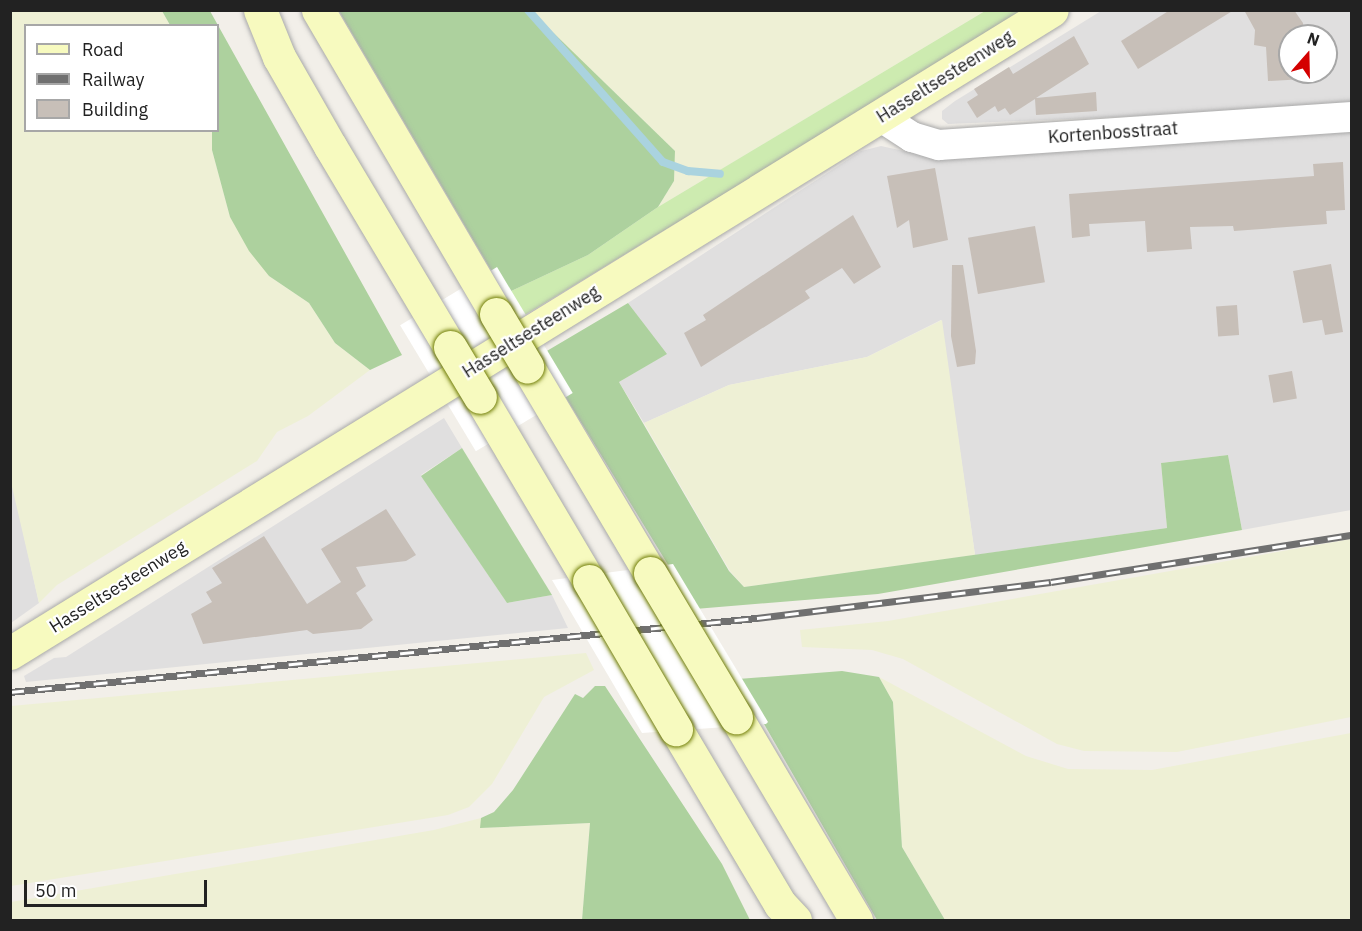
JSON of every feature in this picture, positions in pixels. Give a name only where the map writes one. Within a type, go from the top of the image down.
[{"type":"main road","points":[[260,10],[279,57],[330,146],[786,915]]},
{"type":"main road","points":[[318,10],[856,921]]},
{"type":"main road","name":"Hasseltsesteenweg","points":[[10,653],[1052,10]]},
{"type":"street","name":"Kortenbosstraat","points":[[881,117],[912,137],[939,145],[1352,117]]},
{"type":"shaded area","points":[[1101,11],[1351,11],[1351,107],[948,124],[942,119],[942,111]]},
{"type":"shaded area","points":[[1351,132],[1351,510],[1242,530],[1228,455],[1161,463],[1167,528],[975,555],[941,320],[867,357],[729,385],[644,423],[619,382],[666,354],[628,303],[861,151],[881,146],[936,158]]},
{"type":"shaded area","points":[[444,418],[462,448],[421,475],[507,603],[552,595],[568,628],[26,682],[24,676],[54,658],[66,657]]},
{"type":"shaded area","points":[[11,478],[39,603],[10,623]]},
{"type":"green space","points":[[10,11],[162,11],[169,24],[24,24],[24,132],[212,132],[212,150],[230,217],[269,276],[309,303],[335,343],[370,370],[308,416],[277,432],[257,461],[57,585],[39,603],[10,478]]},
{"type":"green space","points":[[162,11],[210,11],[217,24],[169,24]]},
{"type":"green space","points":[[339,11],[531,11],[675,151],[674,181],[658,207],[588,255],[505,294]]},
{"type":"green space","points":[[531,11],[985,11],[658,207],[674,181],[675,151]]},
{"type":"green space","points":[[985,11],[1025,11],[520,318],[505,294],[588,255],[658,207]]},
{"type":"green space","points":[[219,27],[402,355],[370,370],[335,343],[309,303],[269,276],[249,251],[230,217],[212,150],[212,132],[219,132]]},
{"type":"green space","points":[[628,303],[667,354],[619,382],[729,571],[744,587],[1167,528],[1161,463],[1228,455],[1242,530],[878,594],[695,609],[540,355]]},
{"type":"green space","points":[[942,320],[975,555],[744,587],[730,571],[644,423],[729,385],[867,357]]},
{"type":"green space","points":[[462,448],[552,595],[507,603],[421,476]]},
{"type":"green space","points":[[1351,539],[1351,717],[1177,752],[1084,751],[1057,744],[903,659],[872,650],[802,647],[800,630],[888,621]]},
{"type":"green space","points":[[586,653],[594,670],[544,697],[492,784],[469,807],[448,815],[11,886],[11,706]]},
{"type":"green space","points":[[842,671],[879,677],[893,702],[902,847],[945,920],[877,920],[738,679]]},
{"type":"green space","points":[[879,677],[1026,756],[1068,769],[1152,770],[1351,733],[1351,920],[945,920],[902,847],[893,702]]},
{"type":"green space","points":[[595,686],[605,686],[722,864],[750,920],[582,920],[590,823],[480,828],[481,818],[494,812],[513,790],[575,694],[583,698]]},
{"type":"green space","points":[[481,818],[481,828],[590,823],[582,920],[11,920],[11,902],[434,830]]},
{"type":"pier","points":[[497,267],[573,393],[476,451],[400,325]]},
{"type":"pier","points":[[673,564],[768,722],[766,724],[642,733],[552,580]]},
{"type":"building","points":[[1170,10],[1234,10],[1138,69],[1121,41]]},
{"type":"building","points":[[1244,10],[1294,10],[1303,23],[1278,24],[1278,80],[1268,81],[1266,47],[1254,45],[1255,30]]},
{"type":"building","points":[[1074,36],[1089,64],[1036,98],[1096,92],[1097,111],[1036,115],[1035,99],[1010,115],[1005,108],[998,112],[995,106],[977,118],[967,102],[978,95],[974,89],[1009,67],[1013,74]]},
{"type":"building","points":[[1343,162],[1345,210],[1326,211],[1327,224],[1234,231],[1233,226],[1190,227],[1192,249],[1147,252],[1145,221],[1089,224],[1090,236],[1072,238],[1069,194],[1314,176],[1313,164]]},
{"type":"building","points":[[935,168],[948,240],[913,248],[909,220],[897,228],[887,176]]},
{"type":"building","points":[[853,215],[881,267],[854,284],[842,268],[805,291],[810,298],[701,367],[684,333],[706,320],[703,315]]},
{"type":"building","points":[[1035,226],[1045,282],[978,294],[968,238]]},
{"type":"building","points":[[1331,264],[1343,332],[1325,335],[1322,320],[1303,323],[1293,271]]},
{"type":"building","points":[[952,265],[963,265],[976,351],[975,364],[957,367],[951,336]]},
{"type":"building","points":[[1237,305],[1239,335],[1218,336],[1216,306]]},
{"type":"building","points":[[1292,371],[1297,399],[1273,403],[1268,375]]},
{"type":"building","points":[[386,509],[416,555],[406,561],[356,567],[366,586],[356,593],[373,620],[361,629],[313,634],[307,630],[203,644],[191,614],[212,602],[206,592],[222,583],[212,568],[264,536],[307,604],[341,582],[321,549]]},
{"type":"waterway","points":[[528,10],[663,162],[688,171],[720,174]]},
{"type":"railway","points":[[10,692],[757,618],[1051,582],[1352,535]]}]
